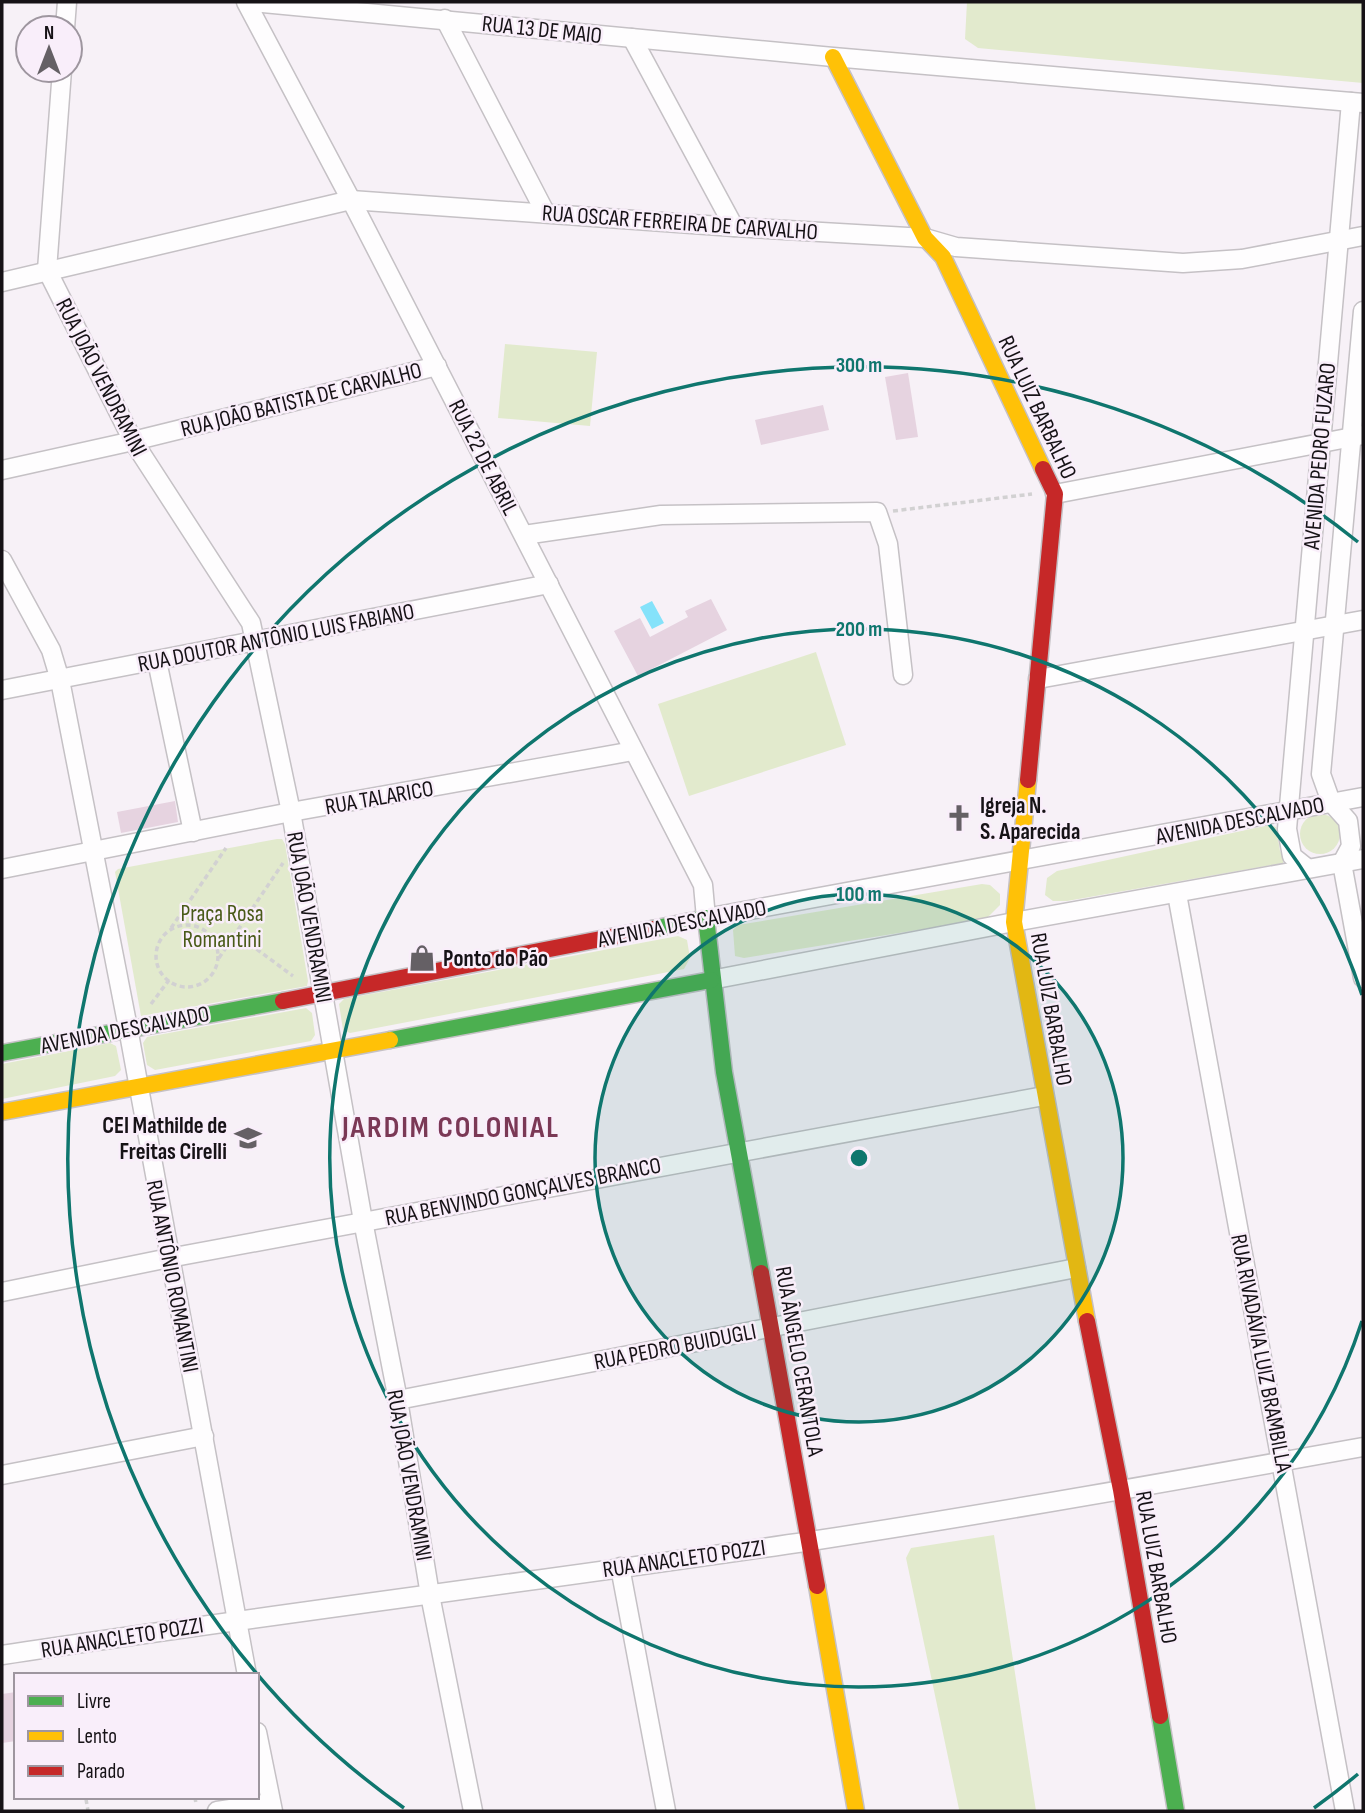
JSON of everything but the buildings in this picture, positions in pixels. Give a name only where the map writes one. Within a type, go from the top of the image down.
[{"type":"street","name":"RUA 22 DE ABRIL","points":[[246,2],[437,366],[703,885],[706,918]]},
{"type":"street","name":"RUA 13 DE MAIO","points":[[251,2],[1357,103]]},
{"type":"street","points":[[445,19],[545,212]]},
{"type":"street","points":[[632,38],[734,228]]},
{"type":"street","name":"RUA LUIZ BARBALHO","points":[[833,57],[925,238],[943,257],[1055,494],[1014,922],[1076,1268],[1121,1490],[1176,1811]]},
{"type":"street","name":"RUA JOÃO VENDRAMINI","points":[[61,84],[47,270],[133,441],[251,623],[291,813],[363,1221],[398,1400],[430,1595],[473,1811]]},
{"type":"street","name":"AVENIDA PEDRO FUZARO","points":[[1290,810],[1338,240],[1357,103]]},
{"type":"street","name":"RUA OSCAR FERREIRA DE CARVALHO","points":[[2,282],[351,200],[545,212],[734,228],[925,238],[956,247],[1183,263],[1242,259],[1363,236]]},
{"type":"street","name":"AVENIDA PEDRO FUZARO","points":[[1331,802],[1321,774],[1333,626],[1358,436],[1363,311]]},
{"type":"street","name":"RUA JOÃO BATISTA DE CARVALHO","points":[[2,470],[133,441],[437,366]]},
{"type":"street","points":[[1055,494],[1358,436]]},
{"type":"street","points":[[524,535],[661,515],[717,512],[877,512],[888,544],[903,675]]},
{"type":"street","name":"RUA ANTÔNIO ROMANTINI","points":[[2,560],[51,650],[60,680],[139,1085],[247,1673]]},
{"type":"street","name":"RUA DOUTOR ANTÔNIO LUIS FABIANO","points":[[2,690],[549,584]]},
{"type":"street","points":[[1038,679],[1363,620]]},
{"type":"street","points":[[157,661],[193,832]]},
{"type":"street","name":"RUA TALARICO","points":[[2,869],[633,751]]},
{"type":"street","name":"AVENIDA DESCALVADO","points":[[2,1052],[1363,797]]},
{"type":"street","points":[[1331,802],[1348,821],[1351,846],[1342,863],[1363,978]]},
{"type":"street","points":[[1290,810],[1287,829],[1292,856],[1307,868]]},
{"type":"street","points":[[2,1112],[1363,859]]},
{"type":"street","name":"RUA RIVADÁVIA LUIZ BRAMBILLA","points":[[1177,894],[1345,1811]]},
{"type":"street","name":"RUA ÂNGELO CERANTOLA","points":[[706,918],[711,980],[737,1151],[810,1541],[856,1811]]},
{"type":"street","name":"RUA BENVINDO GONÇALVES BRANCO","points":[[2,1292],[363,1221],[1044,1096]]},
{"type":"street","name":"RUA PEDRO BUIDUGLI","points":[[398,1400],[1076,1268]]},
{"type":"street","points":[[2,1475],[204,1436]]},
{"type":"street","name":"RUA ANACLETO POZZI","points":[[2,1655],[810,1541],[1363,1447]]},
{"type":"street","points":[[620,1567],[666,1811]]},
{"type":"street","points":[[217,1811],[272,1807],[259,1742]]},
{"type":"path","points":[[877,512],[1035,493],[1055,494]]},
{"type":"path","points":[[226,848],[158,945],[156,955],[162,973],[169,980],[189,987],[208,979],[215,970],[218,960],[287,857]]},
{"type":"path","points":[[170,930],[180,926],[200,927],[215,940],[218,960]]},
{"type":"path","points":[[236,934],[297,979]]},
{"type":"path","points":[[148,1007],[169,980]]},
{"type":"path","points":[[86,1799],[88,1811]]},
{"type":"path","points":[[195,1799],[196,1804]]},
{"type":"green space","points":[[967,2],[1363,2],[1363,83],[978,48],[965,39]]},
{"type":"green space","points":[[505,344],[597,352],[590,426],[498,418]]},
{"type":"green space","points":[[816,652],[846,745],[689,796],[658,704]]},
{"type":"green space","points":[[1320,814],[1328,815],[1334,820],[1339,826],[1339,842],[1334,848],[1328,853],[1320,854],[1312,853],[1306,848],[1301,842],[1300,834],[1301,826],[1306,820],[1312,815]]},
{"type":"green space","points":[[1269,825],[1276,827],[1283,863],[1067,901],[1053,901],[1045,895],[1047,878],[1057,871]]},
{"type":"green space","name":"Praça Rosa Romantini","points":[[282,839],[285,844],[307,986],[141,1016],[115,872],[118,869]]},
{"type":"green space","points":[[982,884],[990,885],[1000,894],[1000,905],[986,919],[744,958],[735,956],[733,930],[738,925]]},
{"type":"green space","points":[[678,936],[687,940],[690,958],[684,969],[350,1033],[343,1030],[339,1004],[344,999]]},
{"type":"green space","points":[[306,1008],[312,1013],[315,1035],[311,1041],[155,1070],[147,1065],[143,1043],[147,1037]]},
{"type":"green space","points":[[110,1043],[116,1046],[121,1070],[115,1076],[2,1099],[2,1064]]},
{"type":"green space","points":[[994,1535],[1036,1811],[958,1811],[906,1558],[911,1548]]},
{"type":"water","points":[[652,601],[664,623],[652,629],[640,607]]},
{"type":"traffic: fast","points":[[652,929],[706,918],[724,1072],[761,1273]]},
{"type":"traffic: fast","points":[[390,1040],[711,980]]},
{"type":"traffic: fast","points":[[2,1053],[283,1001]]},
{"type":"traffic: fast","points":[[1160,1716],[1176,1811]]},
{"type":"traffic: slow","points":[[833,57],[925,238],[943,257],[1043,469]]},
{"type":"traffic: slow","points":[[1028,780],[1014,922],[1087,1321]]},
{"type":"traffic: slow","points":[[2,1112],[390,1040]]},
{"type":"traffic: slow","points":[[817,1586],[856,1811]]},
{"type":"traffic: jam","points":[[1028,780],[1055,494],[1043,469]]},
{"type":"traffic: jam","points":[[283,1001],[652,929]]},
{"type":"traffic: jam","points":[[761,1273],[817,1586]]},
{"type":"traffic: jam","points":[[1087,1321],[1121,1490],[1160,1716]]},
{"type":"place","name":"Igreja N. S. Aparecida","points":[[959,818]]},
{"type":"place","name":"Ponto do Pão","points":[[422,958]]},
{"type":"place","name":"CEI Mathilde de Freitas Cirelli","points":[[248,1138]]},
{"type":"district","name":"JARDIM COLONIAL","points":[[451,1127]]}]
